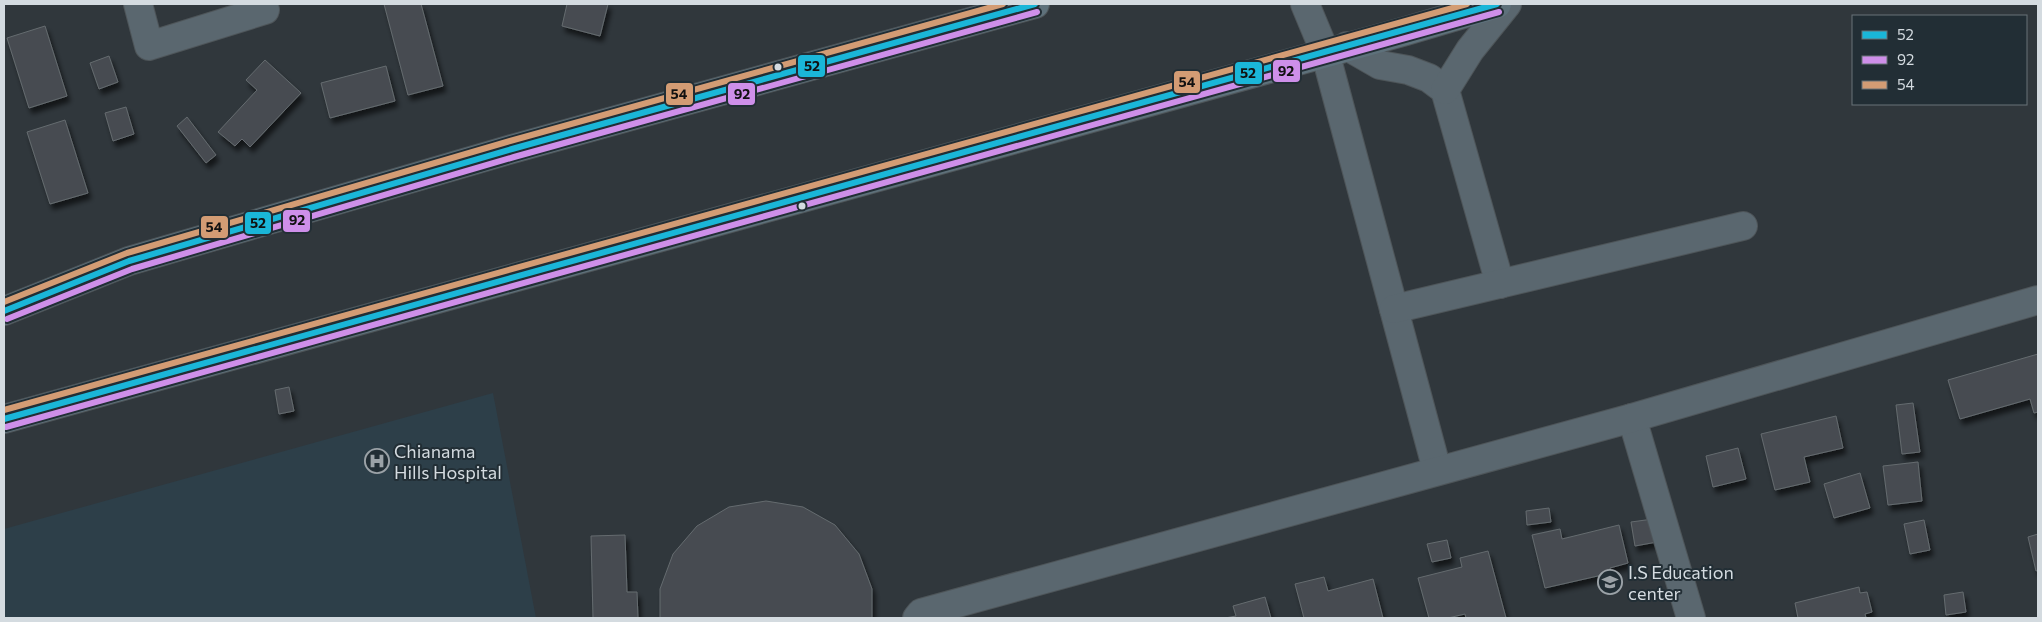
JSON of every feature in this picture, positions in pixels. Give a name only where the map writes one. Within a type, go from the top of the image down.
[{"type":"main road","points":[[4,311],[138,259],[512,149],[1035,4]]},
{"type":"main road","points":[[4,419],[1497,4]]},
{"type":"street","points":[[138,4],[150,46],[265,10]]},
{"type":"street","points":[[1306,4],[1336,49],[1394,310],[1438,470]]},
{"type":"street","points":[[1445,90],[1470,50],[1507,4]]},
{"type":"street","points":[[1336,49],[1380,65],[1408,70],[1429,78],[1445,90],[1500,284]]},
{"type":"street","points":[[1394,310],[1743,226]]},
{"type":"street","points":[[917,618],[921,613],[1632,418],[2038,300]]},
{"type":"street","points":[[1632,418],[1691,618]]},
{"type":"shaded area","name":"Chianama Hills Hospital","points":[[493,393],[536,618],[4,618],[4,529]]},
{"type":"building","points":[[384,4],[421,4],[443,86],[408,95]]},
{"type":"building","points":[[567,4],[608,4],[600,36],[562,26]]},
{"type":"building","points":[[45,26],[67,96],[29,108],[7,38]]},
{"type":"building","points":[[109,56],[118,82],[99,89],[90,63]]},
{"type":"building","points":[[265,60],[301,93],[250,147],[242,139],[235,146],[218,132],[257,90],[246,80]]},
{"type":"building","points":[[386,66],[395,101],[330,118],[321,83]]},
{"type":"building","points":[[126,107],[134,134],[113,141],[105,113]]},
{"type":"building","points":[[187,117],[216,155],[206,163],[177,126]]},
{"type":"building","points":[[65,120],[88,193],[50,204],[27,132]]},
{"type":"building","points":[[2038,354],[2038,412],[2034,413],[2030,399],[1960,419],[1948,380]]},
{"type":"building","points":[[289,387],[294,411],[279,414],[275,390]]},
{"type":"building","points":[[1913,403],[1920,452],[1902,454],[1896,405]]},
{"type":"building","points":[[1836,416],[1843,448],[1804,457],[1810,482],[1775,490],[1761,434]]},
{"type":"building","points":[[1738,448],[1746,479],[1713,487],[1706,456]]},
{"type":"building","points":[[1918,462],[1922,501],[1888,505],[1883,466]]},
{"type":"building","points":[[1860,473],[1870,508],[1834,518],[1824,484]]},
{"type":"building","points":[[766,501],[803,507],[835,525],[859,554],[872,589],[872,618],[660,618],[660,589],[673,554],[697,526],[729,507]]},
{"type":"building","points":[[1549,508],[1551,522],[1527,525],[1526,511]]},
{"type":"building","points":[[1653,519],[1657,542],[1635,546],[1631,522]]},
{"type":"building","points":[[1924,520],[1930,550],[1910,554],[1904,524]]},
{"type":"building","points":[[1619,525],[1628,563],[1610,568],[1611,573],[1545,588],[1532,535],[1560,529],[1562,539]]},
{"type":"building","points":[[2038,534],[2038,570],[2036,571],[2028,537]]},
{"type":"building","points":[[625,535],[627,592],[637,592],[638,618],[593,618],[591,536]]},
{"type":"building","points":[[1447,540],[1451,558],[1432,562],[1427,544]]},
{"type":"building","points":[[1488,551],[1506,618],[1466,618],[1465,614],[1448,618],[1429,618],[1418,578],[1462,567],[1460,558]]},
{"type":"building","points":[[1324,577],[1328,591],[1373,579],[1383,618],[1304,618],[1295,584]]},
{"type":"building","points":[[1859,587],[1860,593],[1867,592],[1872,612],[1865,614],[1866,618],[1798,618],[1795,603]]},
{"type":"building","points":[[1963,592],[1966,612],[1946,615],[1944,595]]},
{"type":"building","points":[[1265,597],[1271,618],[1225,618],[1236,616],[1233,606]]},
{"type":"transit line","name":"54","points":[[4,302],[127,253],[510,141],[1003,4]]},
{"type":"transit line","name":"52","points":[[4,311],[129,261],[512,149],[1035,4]]},
{"type":"transit line","name":"54","points":[[4,410],[1467,4]]},
{"type":"transit line","name":"52","points":[[4,419],[1497,4]]},
{"type":"transit line","name":"92","points":[[7,319],[132,269],[514,157],[1037,12]]},
{"type":"transit line","name":"92","points":[[6,427],[1499,12]]},
{"type":"place","name":"Chianama Hills Hospital","points":[[377,461]]},
{"type":"place","name":"I.S Education center","points":[[1610,582]]}]
